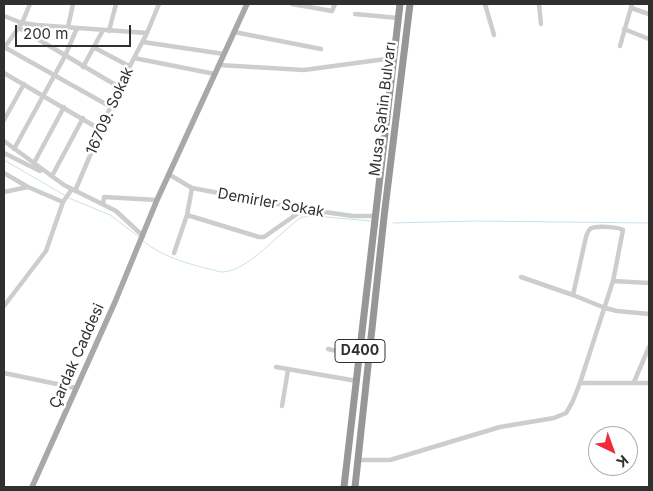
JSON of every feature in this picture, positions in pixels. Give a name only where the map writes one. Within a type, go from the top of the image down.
[{"type":"highway","name":"Musa Şahin Bulvarı","points":[[376,216],[400,4]]},
{"type":"highway","name":"Musa Şahin Bulvarı","points":[[358,460],[384,217],[410,4]]},
{"type":"highway","name":"D400","points":[[344,487],[376,216]]},
{"type":"highway","name":"D400","points":[[355,487],[358,460]]},
{"type":"main road","name":"Çardak Caddesi","points":[[32,487],[143,237],[157,200],[170,176],[247,4]]},
{"type":"street","points":[[30,4],[20,26],[4,47],[111,107]]},
{"type":"street","points":[[68,27],[73,4]]},
{"type":"street","points":[[109,30],[116,4]]},
{"type":"street","name":"16709. Sokak","points":[[4,306],[46,251],[64,201],[72,191],[129,66],[143,42],[159,4]]},
{"type":"street","points":[[292,4],[332,11],[335,4]]},
{"type":"street","points":[[485,4],[494,35]]},
{"type":"street","points":[[539,4],[541,24]]},
{"type":"street","points":[[620,46],[632,6],[649,14]]},
{"type":"street","points":[[355,14],[398,18]]},
{"type":"street","points":[[4,16],[65,56],[119,87]]},
{"type":"street","points":[[20,26],[68,27],[147,33]]},
{"type":"street","points":[[14,149],[65,56],[77,28]]},
{"type":"street","points":[[624,29],[649,39]]},
{"type":"street","points":[[83,67],[103,30]]},
{"type":"street","points":[[234,32],[321,49]]},
{"type":"street","points":[[143,42],[224,54]]},
{"type":"street","points":[[94,48],[129,66]]},
{"type":"street","points":[[134,58],[215,74]]},
{"type":"street","points":[[219,65],[304,70],[393,58]]},
{"type":"street","points":[[4,73],[101,130]]},
{"type":"street","points":[[4,120],[24,84]]},
{"type":"street","points":[[34,163],[64,107]]},
{"type":"street","points":[[52,176],[83,118]]},
{"type":"street","points":[[4,141],[72,191],[104,204],[125,217],[143,237]]},
{"type":"street","points":[[4,153],[52,176]]},
{"type":"street","points":[[4,173],[28,187],[64,201]]},
{"type":"street","name":"Demirler Sokak","points":[[170,176],[192,188],[304,209],[353,216],[376,216]]},
{"type":"street","points":[[4,192],[28,187]]},
{"type":"street","points":[[174,253],[192,188]]},
{"type":"street","points":[[104,204],[104,197],[157,200]]},
{"type":"street","points":[[186,215],[264,237],[304,209]]},
{"type":"street","points":[[358,460],[390,460],[500,427],[561,416],[566,413],[580,383],[605,308],[613,281],[623,230],[618,227],[589,230],[573,295]]},
{"type":"street","points":[[521,277],[605,308],[649,314]]},
{"type":"street","points":[[613,281],[649,283]]},
{"type":"street","points":[[634,382],[649,347]]},
{"type":"street","points":[[328,349],[360,356]]},
{"type":"street","points":[[276,367],[357,382]]},
{"type":"street","points":[[282,406],[288,370]]},
{"type":"street","points":[[4,373],[76,388]]},
{"type":"street","points":[[580,383],[649,382]]},
{"type":"waterway","points":[[4,160],[66,196]]},
{"type":"waterway","points":[[69,198],[110,215],[139,237]]},
{"type":"waterway","points":[[142,240],[170,257],[221,272],[242,266],[302,217],[315,216],[371,221]]},
{"type":"waterway","points":[[393,223],[476,221],[649,223]]}]
